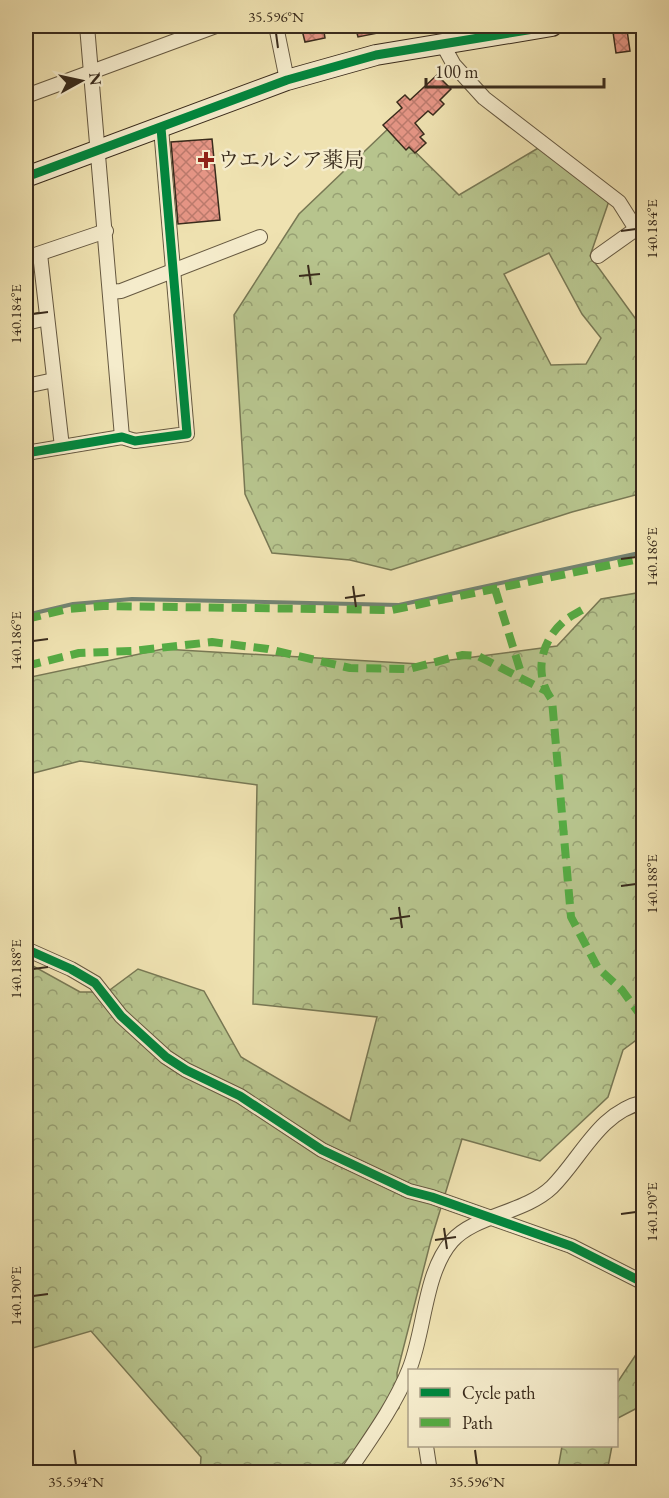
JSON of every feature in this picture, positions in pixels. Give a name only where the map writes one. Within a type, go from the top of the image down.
[{"type":"street","points":[[87,26],[122,437]]},
{"type":"street","points":[[26,96],[216,26]]},
{"type":"street","points":[[276,26],[287,80]]},
{"type":"street","points":[[26,177],[287,80],[376,55],[548,26]]},
{"type":"street","points":[[443,45],[454,65],[484,98],[619,202],[636,229],[598,256]]},
{"type":"street","points":[[26,453],[122,437],[135,441],[187,434],[161,128]]},
{"type":"street","points":[[26,258],[105,231]]},
{"type":"street","points":[[110,292],[173,271],[260,237]]},
{"type":"street","points":[[40,254],[62,447]]},
{"type":"street","points":[[26,323],[47,318]]},
{"type":"street","points":[[26,386],[54,380]]},
{"type":"street","points":[[26,949],[71,969],[95,984],[121,1016],[166,1058],[186,1071],[240,1096],[322,1150],[409,1191],[572,1246],[644,1283]]},
{"type":"street","points":[[410,1369],[442,1253],[465,1230],[540,1197],[552,1187],[609,1118],[629,1105],[644,1102]]},
{"type":"street","points":[[348,1473],[399,1394],[408,1373]]},
{"type":"street","points":[[426,1447],[430,1473]]},
{"type":"green space","points":[[390,127],[459,195],[540,147],[610,198],[590,256],[643,329],[643,493],[572,512],[391,570],[350,560],[272,553],[245,494],[234,315],[299,214]],"holes":[[[549,253],[582,314],[601,338],[586,364],[551,365],[504,274]]]},
{"type":"green space","points":[[643,592],[643,1035],[623,1050],[608,1097],[540,1161],[462,1139],[431,1240],[397,1373],[399,1408],[334,1472],[200,1472],[201,1457],[91,1331],[26,1350],[26,962],[80,992],[107,992],[138,969],[204,991],[241,1057],[350,1121],[377,1017],[253,1004],[257,785],[80,761],[26,775],[26,678],[163,649],[420,664],[557,646],[601,599]]},
{"type":"green space","points":[[643,1344],[643,1405],[618,1418],[618,1382]]},
{"type":"green space","points":[[562,1447],[612,1447],[607,1472],[553,1472],[558,1469]]},
{"type":"building","points":[[301,26],[323,26],[325,38],[305,42]]},
{"type":"building","points":[[355,26],[393,26],[393,30],[358,37]]},
{"type":"building","points":[[627,30],[630,51],[616,53],[613,32]]},
{"type":"building","points":[[437,75],[451,89],[440,100],[444,104],[433,115],[428,111],[415,123],[424,134],[420,137],[426,143],[415,153],[409,147],[406,150],[383,125],[402,108],[397,102],[405,95],[410,100]]},
{"type":"building","points":[[212,139],[220,220],[178,224],[171,142]]},
{"type":"waterway","points":[[26,615],[73,604],[132,599],[399,605],[644,552]]},
{"type":"marked path","points":[[26,619],[68,609],[103,606],[392,610],[644,558]]},
{"type":"marked path","points":[[495,589],[522,676]]},
{"type":"marked path","points":[[582,610],[566,619],[555,631],[544,650],[541,670],[546,691],[552,700],[571,917],[598,968],[622,990],[644,1020]]},
{"type":"marked path","points":[[26,666],[79,653],[132,651],[212,642],[268,649],[350,668],[409,669],[462,655],[478,656],[546,691]]},
{"type":"cycle path","points":[[26,177],[287,80],[376,55],[552,26]]},
{"type":"cycle path","points":[[26,453],[122,437],[135,441],[187,434],[161,128]]},
{"type":"cycle path","points":[[26,949],[71,969],[95,983],[121,1016],[166,1057],[186,1070],[240,1096],[322,1150],[409,1191],[571,1246],[644,1283]]},
{"type":"place","name":"ウエルシア薬局","points":[[206,160]]}]
